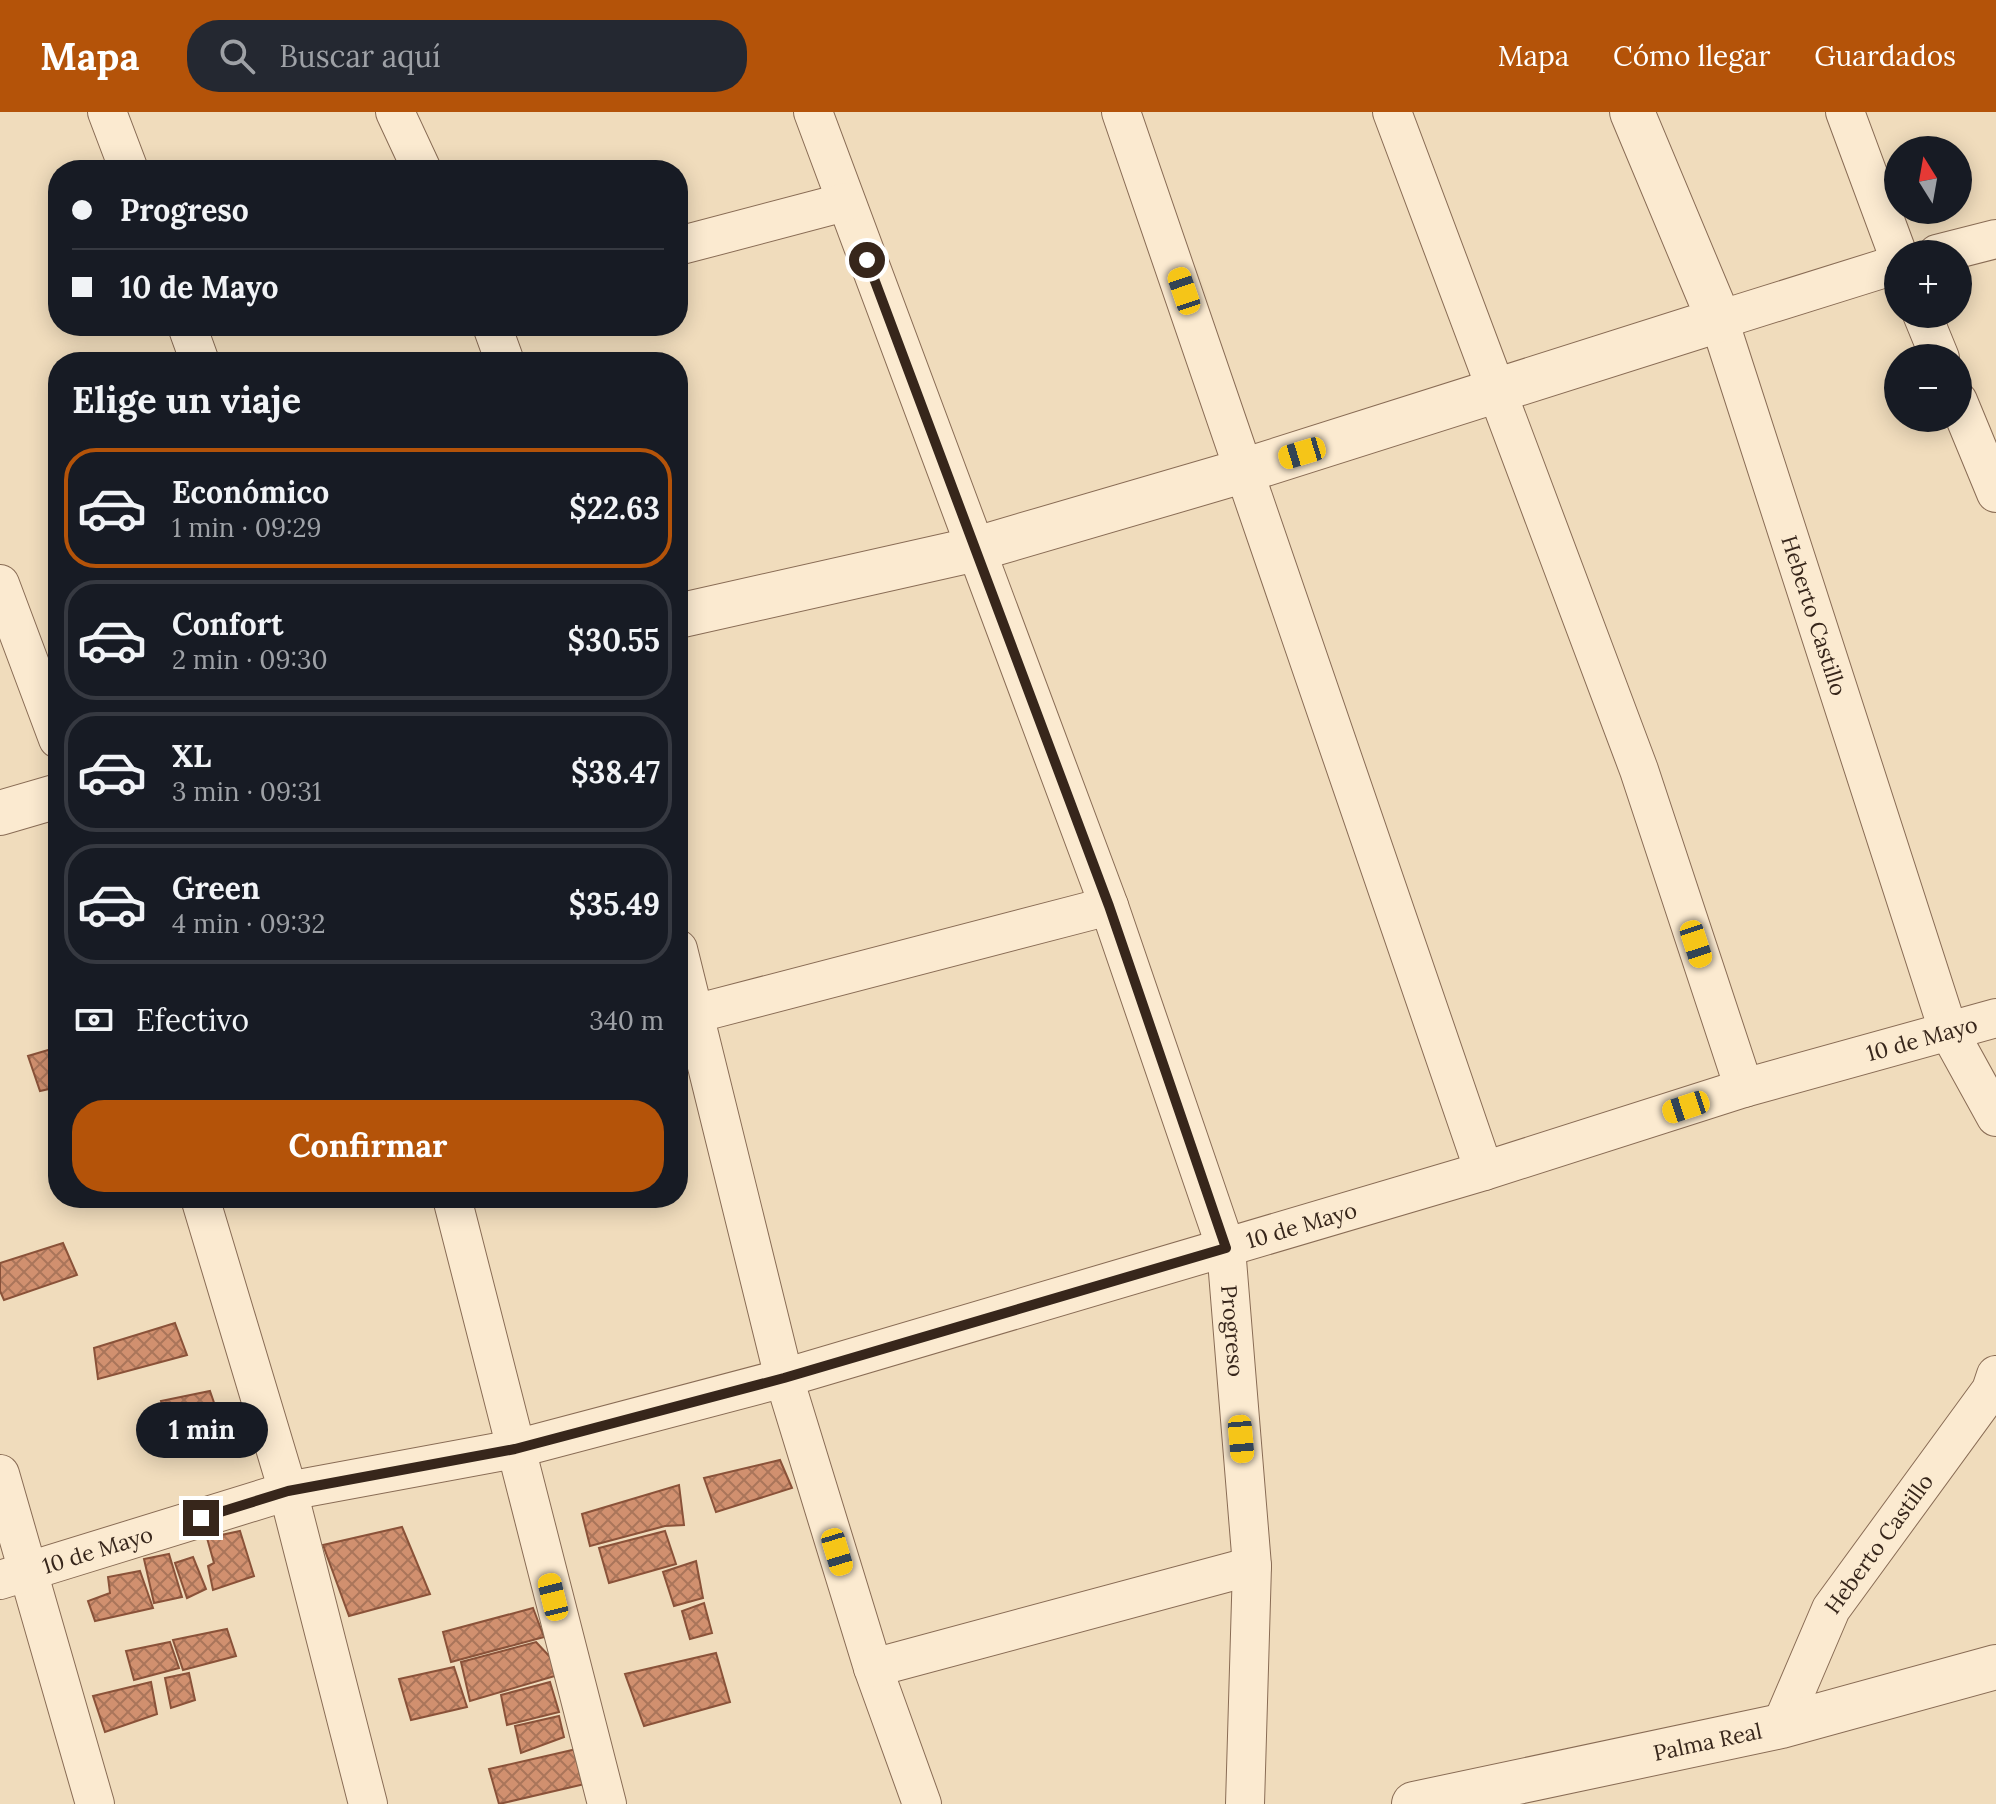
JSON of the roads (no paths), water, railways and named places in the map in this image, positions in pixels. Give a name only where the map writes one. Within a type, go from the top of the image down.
[{"type":"street","points":[[107,112],[125,160]]},
{"type":"street","points":[[395,112],[417,160]]},
{"type":"street","name":"Progreso","points":[[813,112],[1109,906],[1226,1248],[1252,1566],[1245,1804]]},
{"type":"street","points":[[1121,112],[1484,1171]]},
{"type":"street","points":[[1392,112],[1639,770],[1744,1088]]},
{"type":"street","name":"Heberto Castillo","points":[[1632,112],[1719,320],[1948,1030],[1996,1117]]},
{"type":"street","points":[[1845,112],[1892,240]]},
{"type":"street","points":[[688,243],[845,202]]},
{"type":"street","points":[[1972,245],[1996,239]]},
{"type":"street","points":[[688,614],[976,549],[1496,393],[1884,268]]},
{"type":"street","points":[[1971,432],[1996,493]]},
{"type":"street","points":[[0,584],[48,712]]},
{"type":"street","points":[[0,813],[48,799]]},
{"type":"street","points":[[694,1014],[1109,906]]},
{"type":"street","points":[[688,990],[784,1378],[873,1668],[922,1804]]},
{"type":"street","name":"10 de Mayo","points":[[13,1576],[288,1491],[515,1449],[784,1378],[1484,1171],[1744,1088],[1996,1018]]},
{"type":"street","points":[[203,1208],[288,1491],[368,1804]]},
{"type":"street","points":[[455,1208],[607,1804]]},
{"type":"street","name":"Heberto Castillo","points":[[1781,1726],[1831,1609],[1958,1437],[1991,1390],[1996,1375]]},
{"type":"street","points":[[0,1474],[13,1576],[95,1804]]},
{"type":"street","points":[[873,1668],[1252,1566]]},
{"type":"street","name":"Palma Real","points":[[1414,1804],[1781,1726],[1996,1667]]}]
